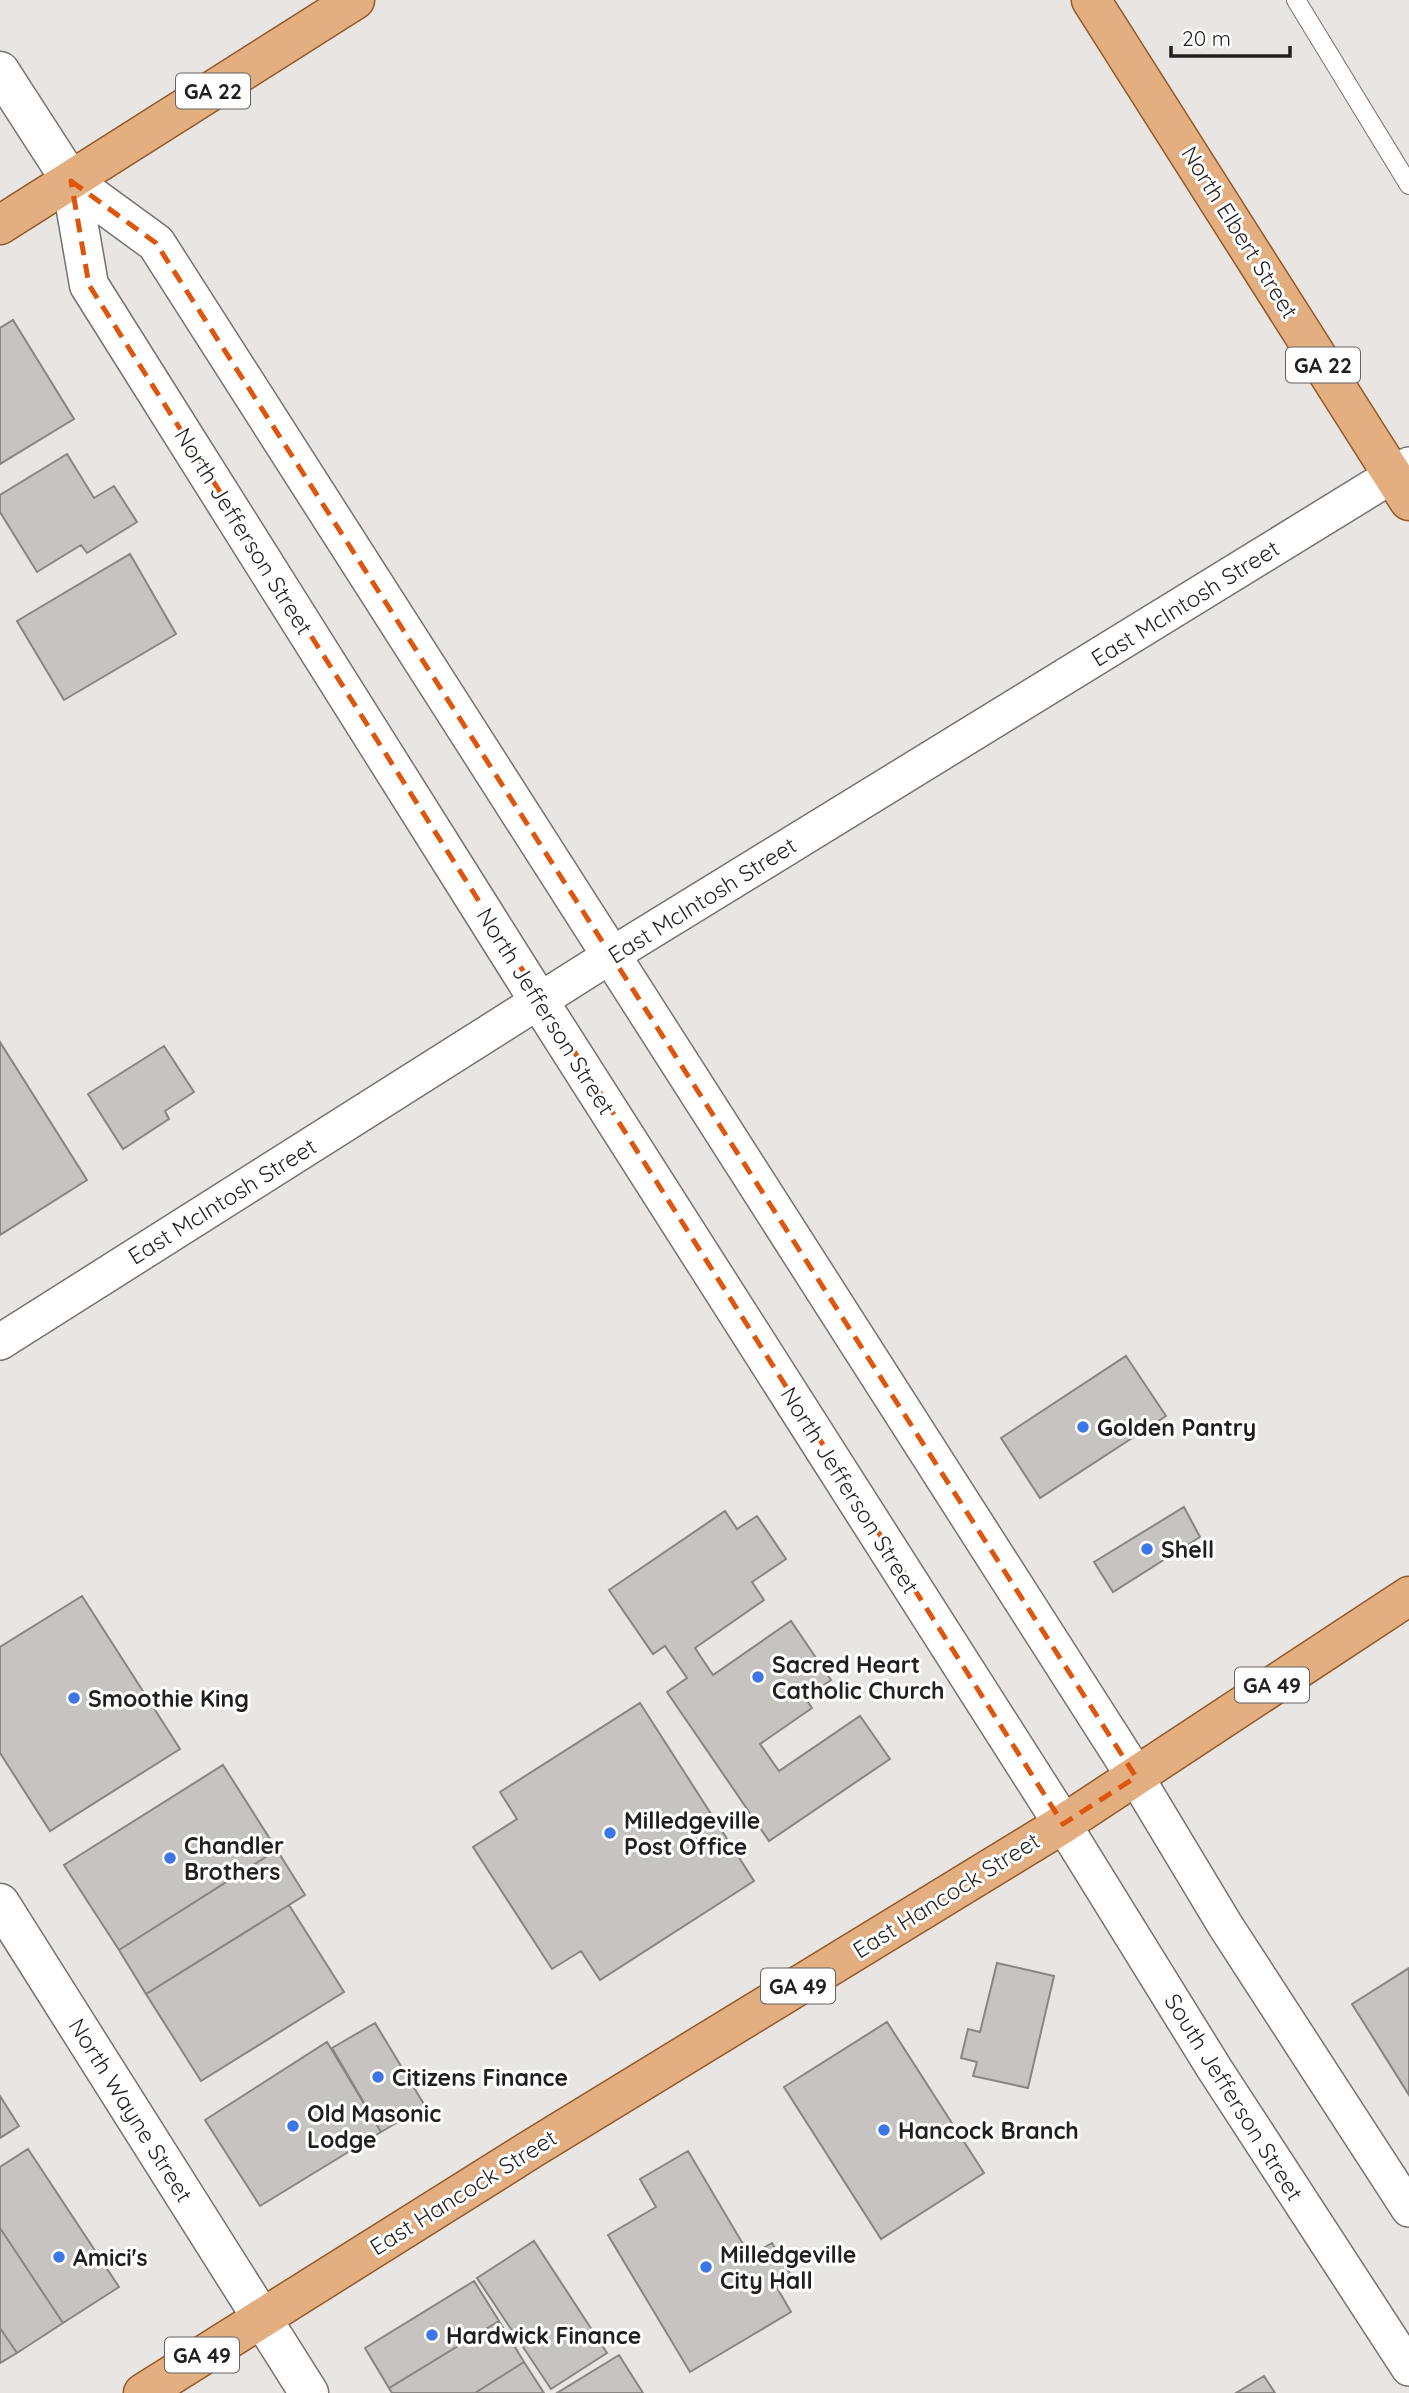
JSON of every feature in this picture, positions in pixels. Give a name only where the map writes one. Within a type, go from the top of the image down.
[{"type":"main road","name":"GA 22","points":[[0,225],[355,0]]},
{"type":"main road","name":"North Elbert Street","points":[[1091,0],[1404,480]]},
{"type":"main road","name":"North Jefferson Street","points":[[0,71],[71,181],[156,243],[1136,1777]]},
{"type":"main road","name":"North Jefferson Street","points":[[71,181],[89,285],[539,1000],[1063,1824]]},
{"type":"main road","name":"East Hancock Street","points":[[262,2318],[533,2148],[1063,1824],[1409,1595]]},
{"type":"main road","name":"North Wayne Street","points":[[0,1903],[309,2393]]},
{"type":"main road","name":"GA 49","points":[[143,2393],[262,2318]]},
{"type":"street","name":"East McIntosh Street","points":[[0,1342],[539,1000],[1404,480]]},
{"type":"street","points":[[1136,1777],[1225,1924],[1409,2209]]},
{"type":"street","name":"South Jefferson Street","points":[[1063,1824],[1221,2080],[1409,2368]]},
{"type":"lane","points":[[1296,0],[1409,185]]},
{"type":"highlighted area","points":[[71,181],[156,243],[1136,1777],[1063,1824],[89,285]]},
{"type":"building","points":[[13,320],[74,419],[0,464],[0,328]]},
{"type":"building","points":[[67,454],[94,498],[114,486],[137,522],[87,553],[81,545],[37,572],[0,512],[0,495]]},
{"type":"building","points":[[130,554],[176,634],[64,700],[17,621]]},
{"type":"building","points":[[0,1042],[87,1180],[0,1235]]},
{"type":"building","points":[[164,1046],[194,1092],[165,1111],[169,1119],[123,1149],[88,1094]]},
{"type":"building","name":"Golden Pantry","points":[[1126,1356],[1166,1416],[1040,1498],[1001,1438]]},
{"type":"building","name":"Shell","points":[[1184,1507],[1200,1537],[1113,1592],[1094,1562]]},
{"type":"building","name":"Sacred Heart Catholic Church","points":[[725,1511],[737,1529],[757,1516],[786,1559],[752,1582],[764,1600],[695,1648],[713,1675],[791,1621],[831,1680],[805,1698],[812,1708],[760,1744],[779,1771],[860,1716],[890,1759],[769,1841],[667,1692],[687,1678],[665,1646],[653,1654],[609,1590]]},
{"type":"building","name":"Smoothie King","points":[[82,1596],[180,1749],[50,1831],[0,1753],[0,1647]]},
{"type":"building","name":"Milledgeville Post Office","points":[[640,1703],[754,1881],[600,1980],[581,1951],[552,1969],[473,1847],[517,1819],[500,1792]]},
{"type":"building","name":"Chandler Brothers","points":[[223,1765],[277,1850],[119,1950],[64,1865]]},
{"type":"building","points":[[277,1850],[305,1895],[146,1994],[119,1950]]},
{"type":"building","points":[[289,1905],[344,1992],[201,2081],[146,1994]]},
{"type":"building","points":[[997,1963],[1054,1976],[1028,2088],[973,2076],[977,2062],[961,2058],[968,2029],[980,2032]]},
{"type":"building","points":[[1409,1968],[1409,2095],[1352,2004]]},
{"type":"building","name":"Hancock Branch","points":[[887,2022],[984,2173],[881,2239],[784,2087]]},
{"type":"building","name":"Citizens Finance","points":[[375,2023],[425,2106],[381,2132],[332,2048]]},
{"type":"building","name":"Old Masonic Lodge","points":[[327,2042],[381,2132],[260,2206],[205,2120]]},
{"type":"building","points":[[0,2096],[19,2126],[0,2138]]},
{"type":"building","name":"Amici's","points":[[28,2149],[119,2287],[63,2323],[0,2228],[0,2167]]},
{"type":"building","name":"Milledgeville City Hall","points":[[688,2151],[750,2256],[772,2243],[792,2277],[776,2286],[791,2312],[690,2372],[608,2235],[656,2207],[640,2179]]},
{"type":"building","points":[[0,2228],[63,2323],[17,2353],[0,2328]]},
{"type":"building","points":[[534,2241],[607,2353],[551,2389],[477,2278]]},
{"type":"building","name":"Hardwick Finance","points":[[474,2281],[499,2321],[389,2388],[365,2348]]},
{"type":"building","points":[[499,2321],[524,2362],[475,2393],[392,2393],[389,2388]]},
{"type":"building","points":[[0,2328],[17,2353],[0,2363]]},
{"type":"building","points":[[619,2355],[643,2393],[557,2393]]},
{"type":"building","points":[[524,2362],[544,2393],[475,2393]]},
{"type":"building","points":[[1264,2376],[1275,2393],[1236,2393]]},
{"type":"place","name":"Golden Pantry","points":[[1083,1427]]},
{"type":"place","name":"Shell","points":[[1147,1549]]},
{"type":"place","name":"Sacred Heart Catholic Church","points":[[758,1677]]},
{"type":"place","name":"Smoothie King","points":[[74,1698]]},
{"type":"place","name":"Milledgeville Post Office","points":[[610,1833]]},
{"type":"place","name":"Chandler Brothers","points":[[170,1858]]},
{"type":"place","name":"Citizens Finance","points":[[378,2077]]},
{"type":"place","name":"Old Masonic Lodge","points":[[293,2126]]},
{"type":"place","name":"Hancock Branch","points":[[884,2130]]},
{"type":"place","name":"Amici's","points":[[59,2257]]},
{"type":"place","name":"Milledgeville City Hall","points":[[706,2267]]},
{"type":"place","name":"Hardwick Finance","points":[[432,2335]]}]
